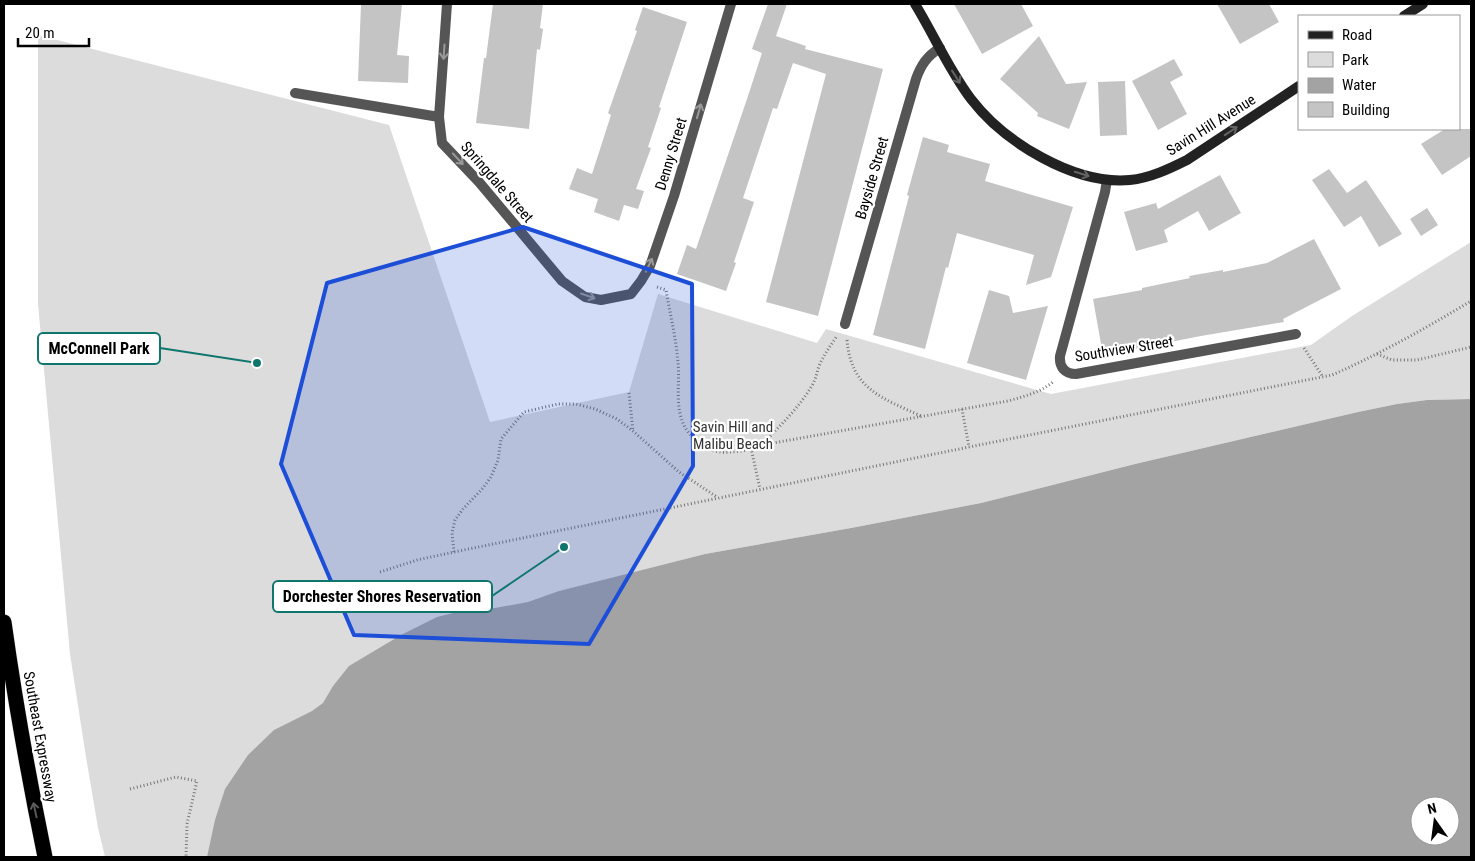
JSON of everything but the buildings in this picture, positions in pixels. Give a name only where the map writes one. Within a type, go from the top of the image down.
[{"type":"highway","name":"Southeast Expressway","points":[[4,622],[28,776],[45,857]]},
{"type":"street","name":"Springdale Street","points":[[447,4],[439,117],[442,142],[479,182],[562,281],[585,297],[601,300],[617,297]]},
{"type":"street","name":"Denny Street","points":[[617,297],[631,294],[650,266],[668,214],[731,4]]},
{"type":"street","name":"Savin Hill Avenue","points":[[915,4],[961,86],[996,126],[1042,157],[1080,173],[1107,180],[1131,180],[1172,168],[1298,87]]},
{"type":"street","points":[[1406,15],[1423,4]]},
{"type":"street","name":"Bayside Street","points":[[845,324],[916,79],[924,61],[940,48]]},
{"type":"street","points":[[295,93],[439,117]]},
{"type":"street","name":"Southview Street","points":[[1107,180],[1060,356],[1060,363],[1064,370],[1076,374],[1296,334]]},
{"type":"path","points":[[641,281],[666,290],[677,356],[682,422],[686,429],[707,448],[718,452],[731,452],[1008,401],[1043,389],[1053,382],[1064,370]]},
{"type":"path","points":[[380,572],[417,560],[454,552],[1332,375],[1409,337],[1471,301]]},
{"type":"path","points":[[845,324],[848,353],[854,371],[867,387],[874,394],[921,416]]},
{"type":"path","points":[[762,446],[790,415],[807,392],[827,351],[845,324]]},
{"type":"path","points":[[1296,334],[1323,377]]},
{"type":"path","points":[[1376,354],[1392,360],[1417,360],[1471,347]]},
{"type":"path","points":[[629,392],[633,431]]},
{"type":"path","points":[[454,552],[452,533],[455,520],[491,477],[498,460],[502,439],[524,412],[558,404],[576,404],[595,409],[617,419],[679,472],[717,498]]},
{"type":"path","points":[[962,409],[969,447]]},
{"type":"path","points":[[751,448],[760,489]]},
{"type":"path","points":[[130,789],[176,778],[197,781],[188,824],[186,857]]},
{"type":"highlighted area","points":[[523,227],[692,284],[693,466],[589,644],[354,635],[281,464],[327,283]]},
{"type":"green space","name":"Savin Hill and Malibu Beach","points":[[38,35],[389,125],[490,422],[629,392],[658,294],[817,343],[826,329],[1051,394],[1311,345],[1352,316],[1471,242],[1471,399],[1427,400],[1358,412],[1135,464],[981,503],[705,554],[560,591],[476,857],[105,857],[98,828],[70,654],[38,304]]},
{"type":"water","points":[[1471,399],[1471,857],[207,857],[215,820],[225,789],[248,755],[274,730],[312,711],[323,703],[333,686],[349,666],[401,635],[437,617],[465,610],[495,608],[528,602],[559,591],[705,554],[981,503],[1135,464],[1397,404],[1427,400]]},
{"type":"place","name":"McConnell Park","points":[[257,363]]},
{"type":"place","name":"Dorchester Shores Reservation","points":[[564,547]]}]
